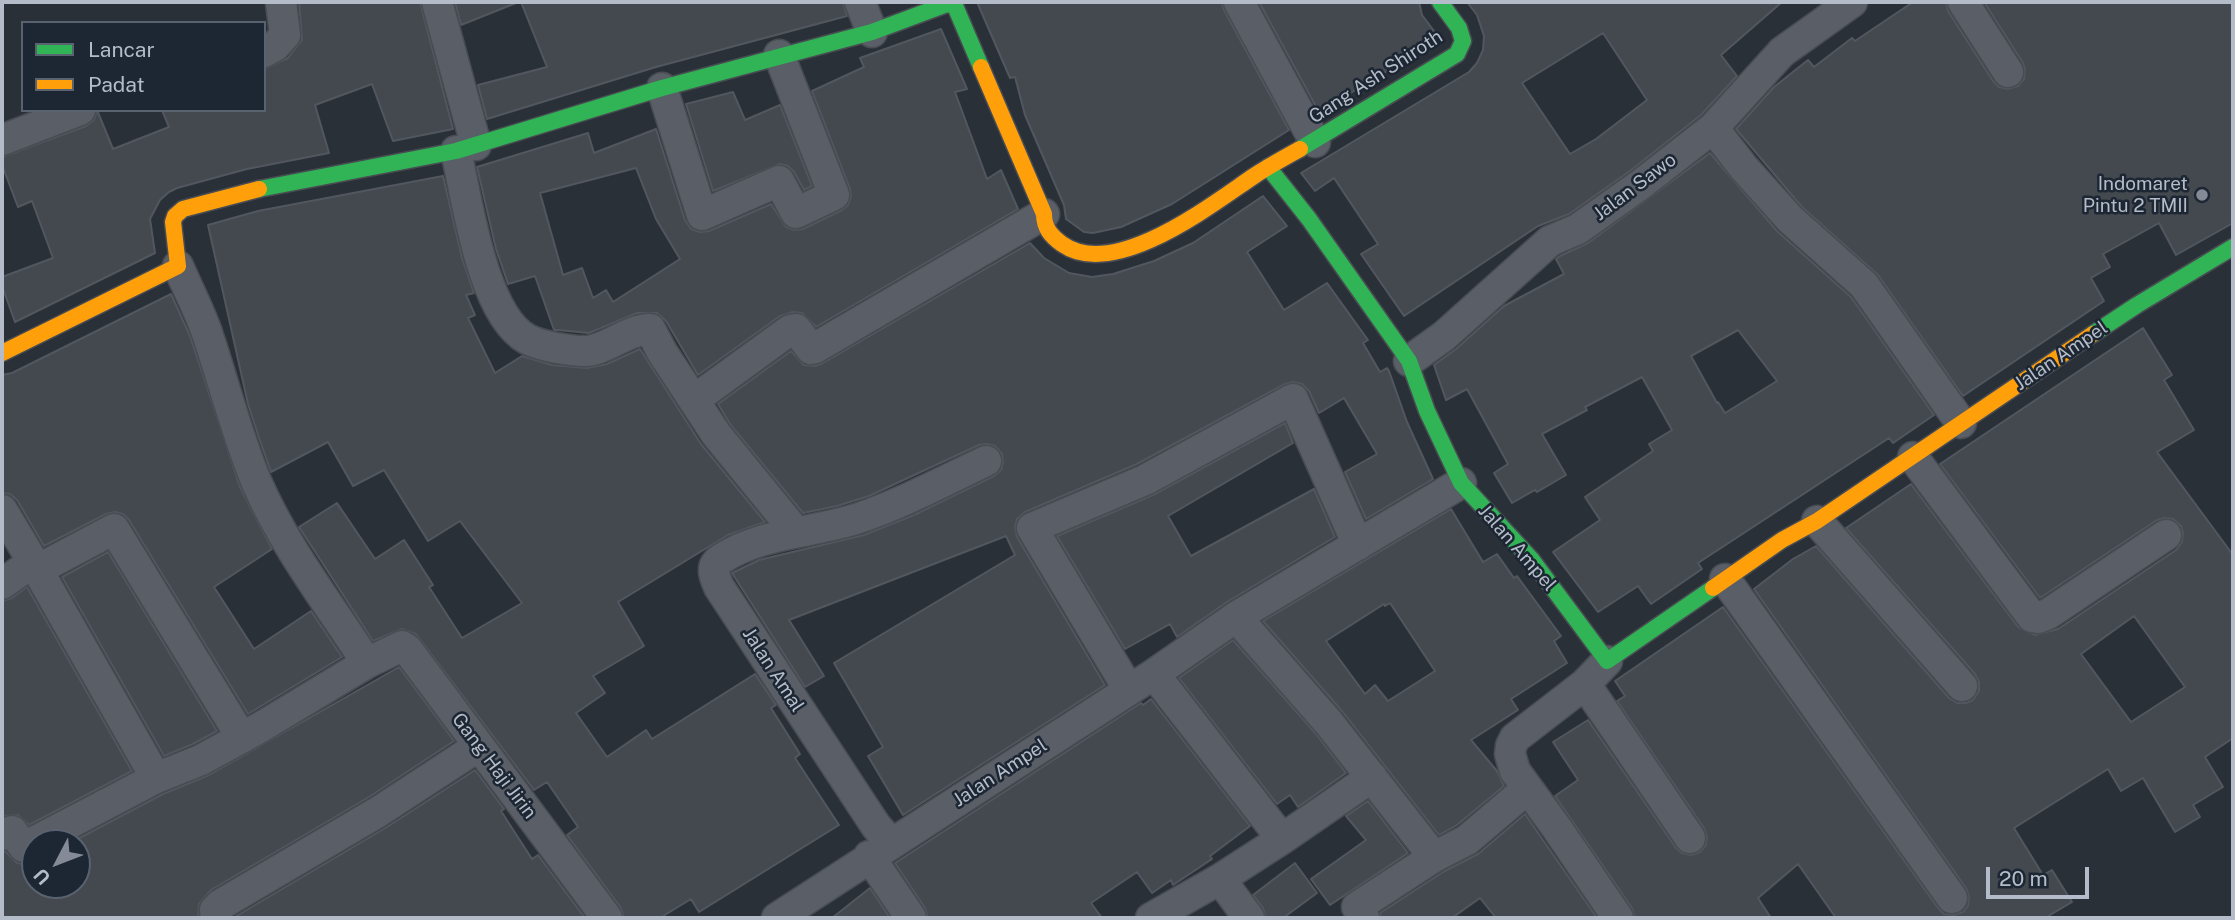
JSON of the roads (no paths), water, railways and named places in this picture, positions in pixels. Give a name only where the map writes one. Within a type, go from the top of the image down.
[{"type":"street","points":[[266,51],[285,35],[281,2]]},
{"type":"street","points":[[437,2],[466,148],[481,262],[495,303],[525,338],[564,349],[588,351],[650,329],[662,352],[716,433],[795,531],[828,526],[901,502],[986,461]]},
{"type":"street","points":[[2,835],[14,832],[24,847],[156,778],[201,760],[367,663],[269,508],[238,429],[205,328],[178,266],[173,222],[175,216],[183,209],[253,190],[466,148],[662,88],[872,32],[860,2]]},
{"type":"street","points":[[1239,2],[1315,142]]},
{"type":"street","name":"Gang Ash Shiroth","points":[[872,32],[947,4],[955,6],[1044,215],[1044,224],[1062,245],[1081,254],[1104,255],[1140,243],[1206,210],[1268,167],[1315,142],[1457,54],[1464,41],[1459,28],[1440,2]]},
{"type":"street","name":"Jalan Sawo","points":[[1409,361],[1444,336],[1550,241],[1578,229],[1713,128],[1782,52],[1852,2]]},
{"type":"street","points":[[1963,2],[2008,72]]},
{"type":"street","points":[[662,88],[702,215],[779,181],[796,213],[834,195],[779,55]]},
{"type":"street","points":[[2,140],[75,112]]},
{"type":"street","points":[[1713,128],[1744,168],[1790,219],[1864,285],[1961,423]]},
{"type":"street","points":[[1268,167],[1409,361],[1427,411],[1461,483]]},
{"type":"street","points":[[694,400],[790,330],[796,330],[811,349],[815,348],[1044,215]]},
{"type":"street","name":"Jalan Ampel","points":[[777,918],[1154,674],[1236,617],[1461,483],[1532,560],[1607,662],[1793,532],[1817,521],[2128,311],[2233,247]]},
{"type":"street","points":[[2,353],[178,266]]},
{"type":"street","points":[[1129,690],[1032,528],[1145,480],[1293,398],[1358,545]]},
{"type":"street","points":[[1913,457],[2027,612],[2035,618],[2048,614],[2166,535]]},
{"type":"street","points":[[2,510],[156,778]]},
{"type":"street","points":[[1817,521],[1962,686]]},
{"type":"street","points":[[2,584],[114,529],[242,738]]},
{"type":"street","name":"Jalan Amal","points":[[795,531],[757,542],[720,560],[714,566],[713,573],[719,587],[787,693],[876,826],[880,850]]},
{"type":"street","points":[[1725,579],[1952,898]]},
{"type":"street","points":[[1236,617],[1329,723],[1434,857]]},
{"type":"street","name":"Gang Haji Jirin","points":[[367,663],[402,646],[407,649],[607,918]]},
{"type":"street","points":[[1607,662],[1585,684],[1515,738],[1511,746],[1512,763],[1527,789],[1618,918]]},
{"type":"street","points":[[1154,674],[1282,839]]},
{"type":"street","points":[[1585,684],[1690,838]]},
{"type":"street","points":[[216,918],[215,910],[220,905],[378,813],[479,746]]},
{"type":"street","points":[[1152,918],[1282,839],[1372,777]]},
{"type":"street","points":[[1352,915],[1434,857],[1467,840],[1527,789]]},
{"type":"street","points":[[880,850],[911,918]]},
{"type":"street","points":[[1220,878],[1249,918]]},
{"type":"place","name":"Indomaret Pintu 2 TMII","points":[[2202,195]]}]
